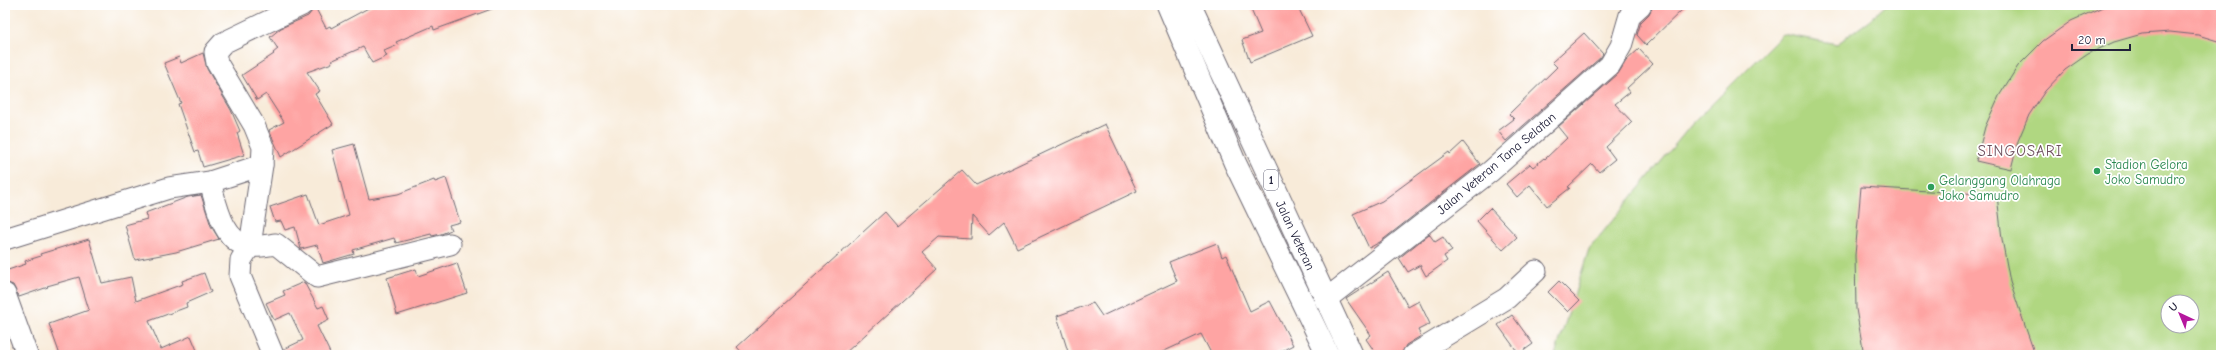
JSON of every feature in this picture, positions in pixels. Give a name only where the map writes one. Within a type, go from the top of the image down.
[{"type":"highway","name":"Jalan Veteran","points":[[1168,5],[1235,163],[1328,355]]},
{"type":"highway","name":"Jalan Veteran","points":[[1190,5],[1352,355]]},
{"type":"street","points":[[273,355],[240,276],[241,260],[250,246],[262,165],[263,147],[254,125],[217,63],[215,52],[223,43],[302,5]]},
{"type":"street","name":"Jalan Veteran Tana Selatan","points":[[1326,300],[1491,171],[1610,65],[1621,46],[1630,15],[1641,5]]},
{"type":"street","points":[[5,239],[169,188],[210,182],[262,165]]},
{"type":"street","points":[[210,182],[224,228],[232,237],[250,246],[276,244],[317,277],[450,244]]},
{"type":"street","points":[[1413,355],[1507,298],[1536,271]]},
{"type":"street","points":[[5,294],[27,355]]},
{"type":"green space","name":"Gelanggang Olahraga Joko Samudro","points":[[1886,5],[2221,5],[2221,355],[1555,355],[1589,249],[1692,124],[1782,34],[1837,44],[1869,21]]},
{"type":"building","points":[[314,5],[326,28],[330,26],[331,28],[374,5],[497,5],[497,7],[434,30],[433,26],[396,42],[398,45],[384,51],[387,56],[372,63],[363,47],[331,61],[332,63],[307,72],[320,91],[315,94],[333,124],[281,157],[269,130],[284,122],[266,94],[257,100],[242,75],[274,54],[273,53],[278,49],[270,37],[281,28],[308,16]]},
{"type":"building","points":[[1249,5],[1297,5],[1312,36],[1250,62],[1242,40],[1261,33]]},
{"type":"building","points":[[1653,5],[1687,5],[1646,45],[1637,35],[1641,22],[1649,14]]},
{"type":"building","points":[[2107,5],[2221,5],[2221,42],[2198,35],[2170,32],[2142,34],[2114,42],[2088,54],[2065,70],[2045,91],[2029,115],[2018,141],[2011,169],[1976,161],[1985,127],[1999,96],[2018,66],[2043,41],[2071,21]]},
{"type":"building","points":[[1584,33],[1603,54],[1601,57],[1506,141],[1498,131],[1514,119],[1509,114],[1557,67],[1552,62]]},
{"type":"building","points":[[1639,49],[1653,64],[1627,88],[1630,92],[1615,104],[1632,122],[1606,147],[1615,159],[1599,172],[1592,164],[1568,187],[1570,188],[1547,206],[1530,185],[1517,197],[1506,184],[1530,164],[1533,167],[1544,158],[1545,159],[1567,138],[1558,127],[1618,74],[1626,61]]},
{"type":"building","points":[[203,53],[207,69],[231,110],[240,131],[237,133],[244,155],[203,167],[198,151],[195,152],[178,104],[181,103],[164,63],[179,57],[181,63]]},
{"type":"building","points":[[1105,124],[1137,191],[1017,248],[1004,222],[989,235],[972,216],[971,239],[939,237],[922,252],[937,269],[843,355],[744,355],[737,347],[885,212],[897,226],[962,170],[976,185]]},
{"type":"building","points":[[1463,142],[1480,164],[1380,242],[1369,248],[1353,214],[1382,201],[1449,152],[1450,154]]},
{"type":"building","points":[[354,144],[369,199],[398,194],[434,180],[435,182],[446,178],[460,222],[449,225],[451,230],[441,234],[432,236],[431,234],[396,243],[394,238],[353,250],[354,254],[323,263],[317,245],[301,249],[295,227],[285,230],[281,221],[275,222],[270,207],[308,194],[319,225],[349,215],[332,150]]},
{"type":"building","points":[[1861,187],[1997,195],[2002,239],[2010,282],[2035,355],[1864,355],[1856,309],[1855,255]]},
{"type":"building","points":[[201,195],[211,226],[219,239],[176,252],[135,260],[125,225],[147,219],[145,213],[188,197]]},
{"type":"building","points":[[1490,208],[1517,237],[1503,250],[1477,221]]},
{"type":"building","points":[[1429,234],[1435,242],[1443,237],[1452,251],[1444,256],[1447,261],[1426,276],[1420,265],[1408,272],[1399,258]]},
{"type":"building","points":[[89,239],[102,283],[131,277],[136,301],[183,284],[182,281],[204,273],[211,292],[186,303],[187,307],[149,321],[161,349],[191,336],[199,355],[60,355],[49,324],[89,310],[79,277],[47,286],[48,287],[19,297],[13,285],[5,282],[5,271],[26,264],[25,261],[41,256],[40,254]]},
{"type":"building","points":[[1217,243],[1222,257],[1226,255],[1250,311],[1270,301],[1293,345],[1274,355],[1212,355],[1201,334],[1156,355],[1100,355],[1098,351],[1085,355],[1069,355],[1057,316],[1093,303],[1102,316],[1177,281],[1169,262]]},
{"type":"building","points":[[457,263],[467,293],[397,315],[387,278],[416,269],[418,276]]},
{"type":"building","points":[[1388,272],[1408,307],[1419,301],[1430,324],[1418,330],[1421,336],[1406,345],[1401,355],[1377,355],[1366,339],[1371,335],[1346,299]]},
{"type":"building","points":[[1559,281],[1579,301],[1568,312],[1548,292]]},
{"type":"building","points":[[304,282],[318,308],[323,306],[329,320],[317,326],[331,355],[285,355],[284,349],[303,340],[290,313],[274,320],[266,303],[285,295],[283,291]]},
{"type":"building","points":[[1512,315],[1533,344],[1519,354],[1498,325]]},
{"type":"place","name":"Stadion Gelora Joko Samudro","points":[[2097,171]]},
{"type":"place","name":"Gelanggang Olahraga Joko Samudro","points":[[1931,187]]},
{"type":"district","name":"SINGOSARI","points":[[2020,151]]}]
